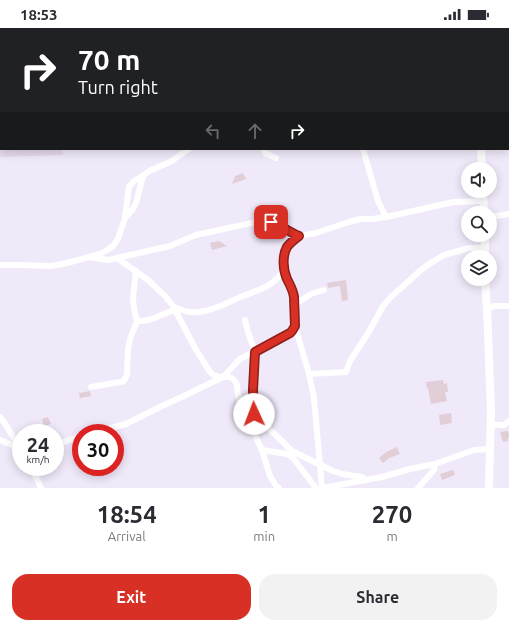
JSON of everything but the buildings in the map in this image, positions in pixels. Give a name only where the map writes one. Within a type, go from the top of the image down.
[{"type":"main road","points":[[481,150],[482,162]]},
{"type":"main road","points":[[484,198],[484,206]]},
{"type":"main road","points":[[486,286],[488,309],[491,411],[489,488]]},
{"type":"street","points":[[0,265],[51,266],[105,252],[113,246],[118,239],[125,218],[129,187],[134,181],[149,171],[170,162],[188,150]]},
{"type":"street","points":[[264,150],[276,158]]},
{"type":"street","points":[[363,150],[378,201],[386,217]]},
{"type":"street","points":[[125,218],[136,203],[142,180],[146,174]]},
{"type":"street","points":[[89,257],[109,260],[170,246],[196,235],[265,220],[279,224],[291,233],[299,236],[316,233],[334,226],[361,219],[386,217],[454,202],[484,201]]},
{"type":"street","points":[[497,217],[509,214]]},
{"type":"street","points":[[299,236],[287,248],[284,270],[294,293],[295,326],[309,374],[314,398],[322,488],[382,477],[435,464],[474,450],[490,449]]},
{"type":"street","points":[[462,250],[469,248],[475,250]]},
{"type":"street","points":[[309,374],[347,371],[350,361],[364,341],[383,306],[429,264],[444,255],[461,250]]},
{"type":"street","points":[[117,258],[148,280],[175,308],[195,348],[210,372],[215,376],[232,378],[236,383],[242,408],[262,450],[270,476],[279,488]]},
{"type":"street","points":[[137,321],[152,320],[175,308],[197,312],[217,308],[269,285],[280,276],[284,270]]},
{"type":"street","points":[[91,387],[120,382],[126,378],[128,349],[137,321],[133,298],[136,271]]},
{"type":"street","points":[[294,305],[311,294],[324,290]]},
{"type":"street","points":[[488,309],[494,306],[509,306]]},
{"type":"street","points":[[246,320],[248,332],[255,352],[253,390],[254,414],[252,427]]},
{"type":"street","points":[[124,425],[223,377],[240,360],[290,333],[295,326]]},
{"type":"street","points":[[254,414],[292,451],[342,474],[362,477],[366,480]]},
{"type":"street","points":[[0,417],[12,435]]},
{"type":"street","points":[[491,428],[494,425],[504,425],[509,421]]},
{"type":"street","points":[[0,440],[12,445]]},
{"type":"street","points":[[262,450],[287,454],[298,463]]},
{"type":"street","points":[[292,451],[298,463],[316,488]]},
{"type":"street","points":[[418,488],[434,470],[435,464]]},
{"type":"street","points":[[35,476],[41,488]]},
{"type":"shaded area","points":[[0,150],[62,150],[63,155],[0,157]]},
{"type":"route","points":[[254,414],[253,375],[255,352],[290,333],[295,326],[294,293],[288,282],[284,270],[284,263],[287,248],[299,236],[291,233],[279,224],[271,222]]}]
